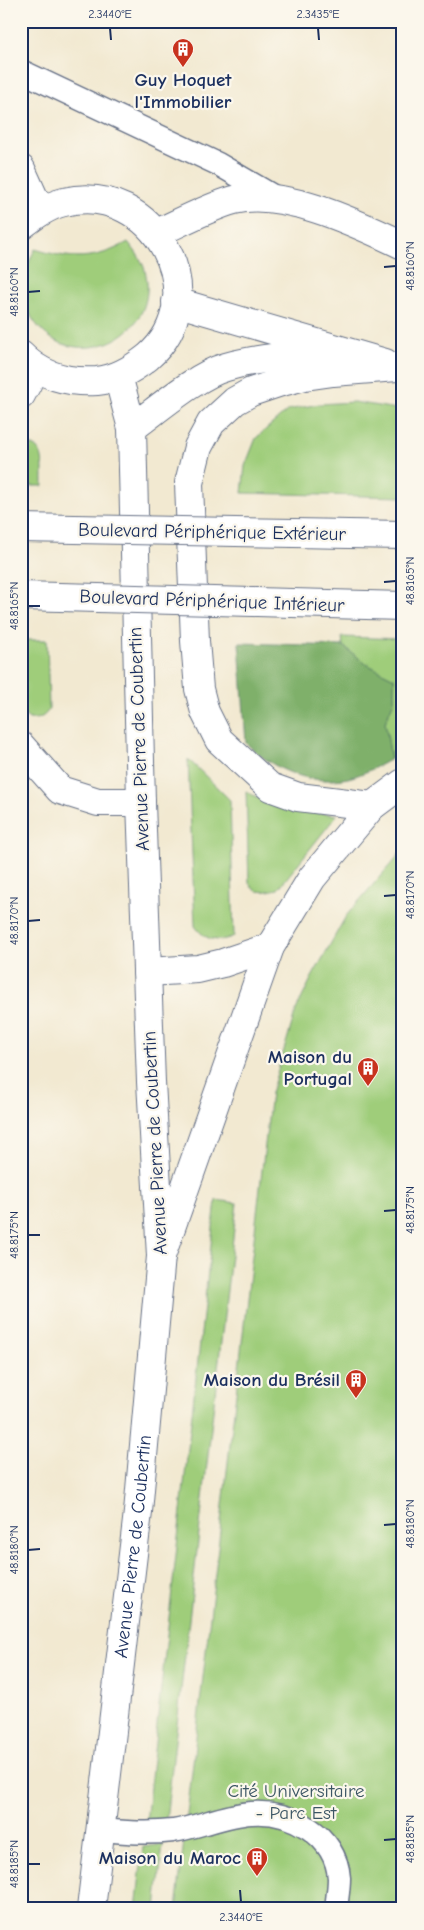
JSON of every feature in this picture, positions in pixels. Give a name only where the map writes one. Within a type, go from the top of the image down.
[{"type":"main road","points":[[21,169],[31,219],[64,202],[90,200],[115,204],[138,216],[156,233],[169,252],[176,273],[174,316],[165,335],[153,352],[137,366],[118,376],[100,381],[82,382],[63,380],[46,373],[24,358]]},
{"type":"main road","points":[[156,233],[234,200],[259,197],[279,200],[329,214],[403,245]]},
{"type":"main road","points":[[176,302],[400,368]]},
{"type":"main road","points":[[132,428],[191,385],[224,368],[264,360],[347,351]]},
{"type":"main road","points":[[21,395],[28,382],[24,358]]},
{"type":"main road","points":[[372,806],[298,797],[270,787],[218,740],[204,712],[199,690],[195,641],[189,483],[198,447],[211,423],[235,401],[251,392],[305,376],[333,372],[400,368]]},
{"type":"main road","name":"Avenue Pierre de Coubertin","points":[[91,1909],[138,1512],[161,1256],[141,802],[132,428],[118,376]]},
{"type":"main road","name":"Boulevard Périphérique Extérieur","points":[[21,528],[403,535]]},
{"type":"main road","name":"Boulevard Périphérique Intérieur","points":[[21,596],[403,606]]},
{"type":"main road","points":[[21,746],[60,790],[98,802],[141,802]]},
{"type":"main road","points":[[161,1256],[270,947],[312,878],[372,806],[403,783]]},
{"type":"main road","points":[[147,972],[198,970],[270,947]]},
{"type":"lane","points":[[21,71],[218,164],[279,200]]},
{"type":"lane","points":[[100,1830],[145,1834],[174,1830],[250,1813],[264,1813],[290,1818],[303,1823],[328,1847],[339,1877],[336,1909]]},
{"type":"green space","points":[[128,242],[142,261],[146,275],[146,298],[139,318],[125,333],[107,343],[87,347],[66,345],[47,336],[32,318],[25,300],[25,275],[35,249],[72,257],[83,257],[105,253]]},
{"type":"green space","points":[[354,402],[403,410],[403,497],[242,493],[245,466],[256,438],[288,410],[319,404]]},
{"type":"green space","points":[[21,443],[30,444],[40,452],[43,464],[43,486],[21,486]]},
{"type":"green space","points":[[342,637],[403,639],[403,752],[391,759],[385,722],[394,701],[394,678],[366,664],[343,646]]},
{"type":"green space","points":[[21,640],[47,640],[49,709],[43,716],[35,719],[29,719],[21,712]]},
{"type":"green space","points":[[239,643],[343,646],[366,664],[394,678],[394,701],[385,722],[391,759],[370,770],[348,778],[320,780],[293,774],[257,753],[246,743]]},
{"type":"green space","points":[[188,759],[230,800],[234,936],[218,940],[203,935],[195,926]]},
{"type":"green space","points":[[246,791],[279,806],[301,811],[337,815],[278,889],[257,891],[249,882]]},
{"type":"green space","name":"Cité Universitaire - Parc Est","points":[[403,850],[403,1909],[176,1909],[271,1093],[296,1010],[311,979],[346,916]]},
{"type":"green space","points":[[216,1200],[237,1203],[166,1820],[146,1822]]},
{"type":"green space","points":[[163,1844],[156,1909],[136,1909],[143,1847]]},
{"type":"place","name":"Guy Hoquet l'Immobilier","points":[[183,68]]},
{"type":"place","name":"Maison du Portugal","points":[[368,1087]]},
{"type":"place","name":"Maison du Brésil","points":[[356,1399]]},
{"type":"place","name":"Maison du Maroc","points":[[257,1877]]}]
